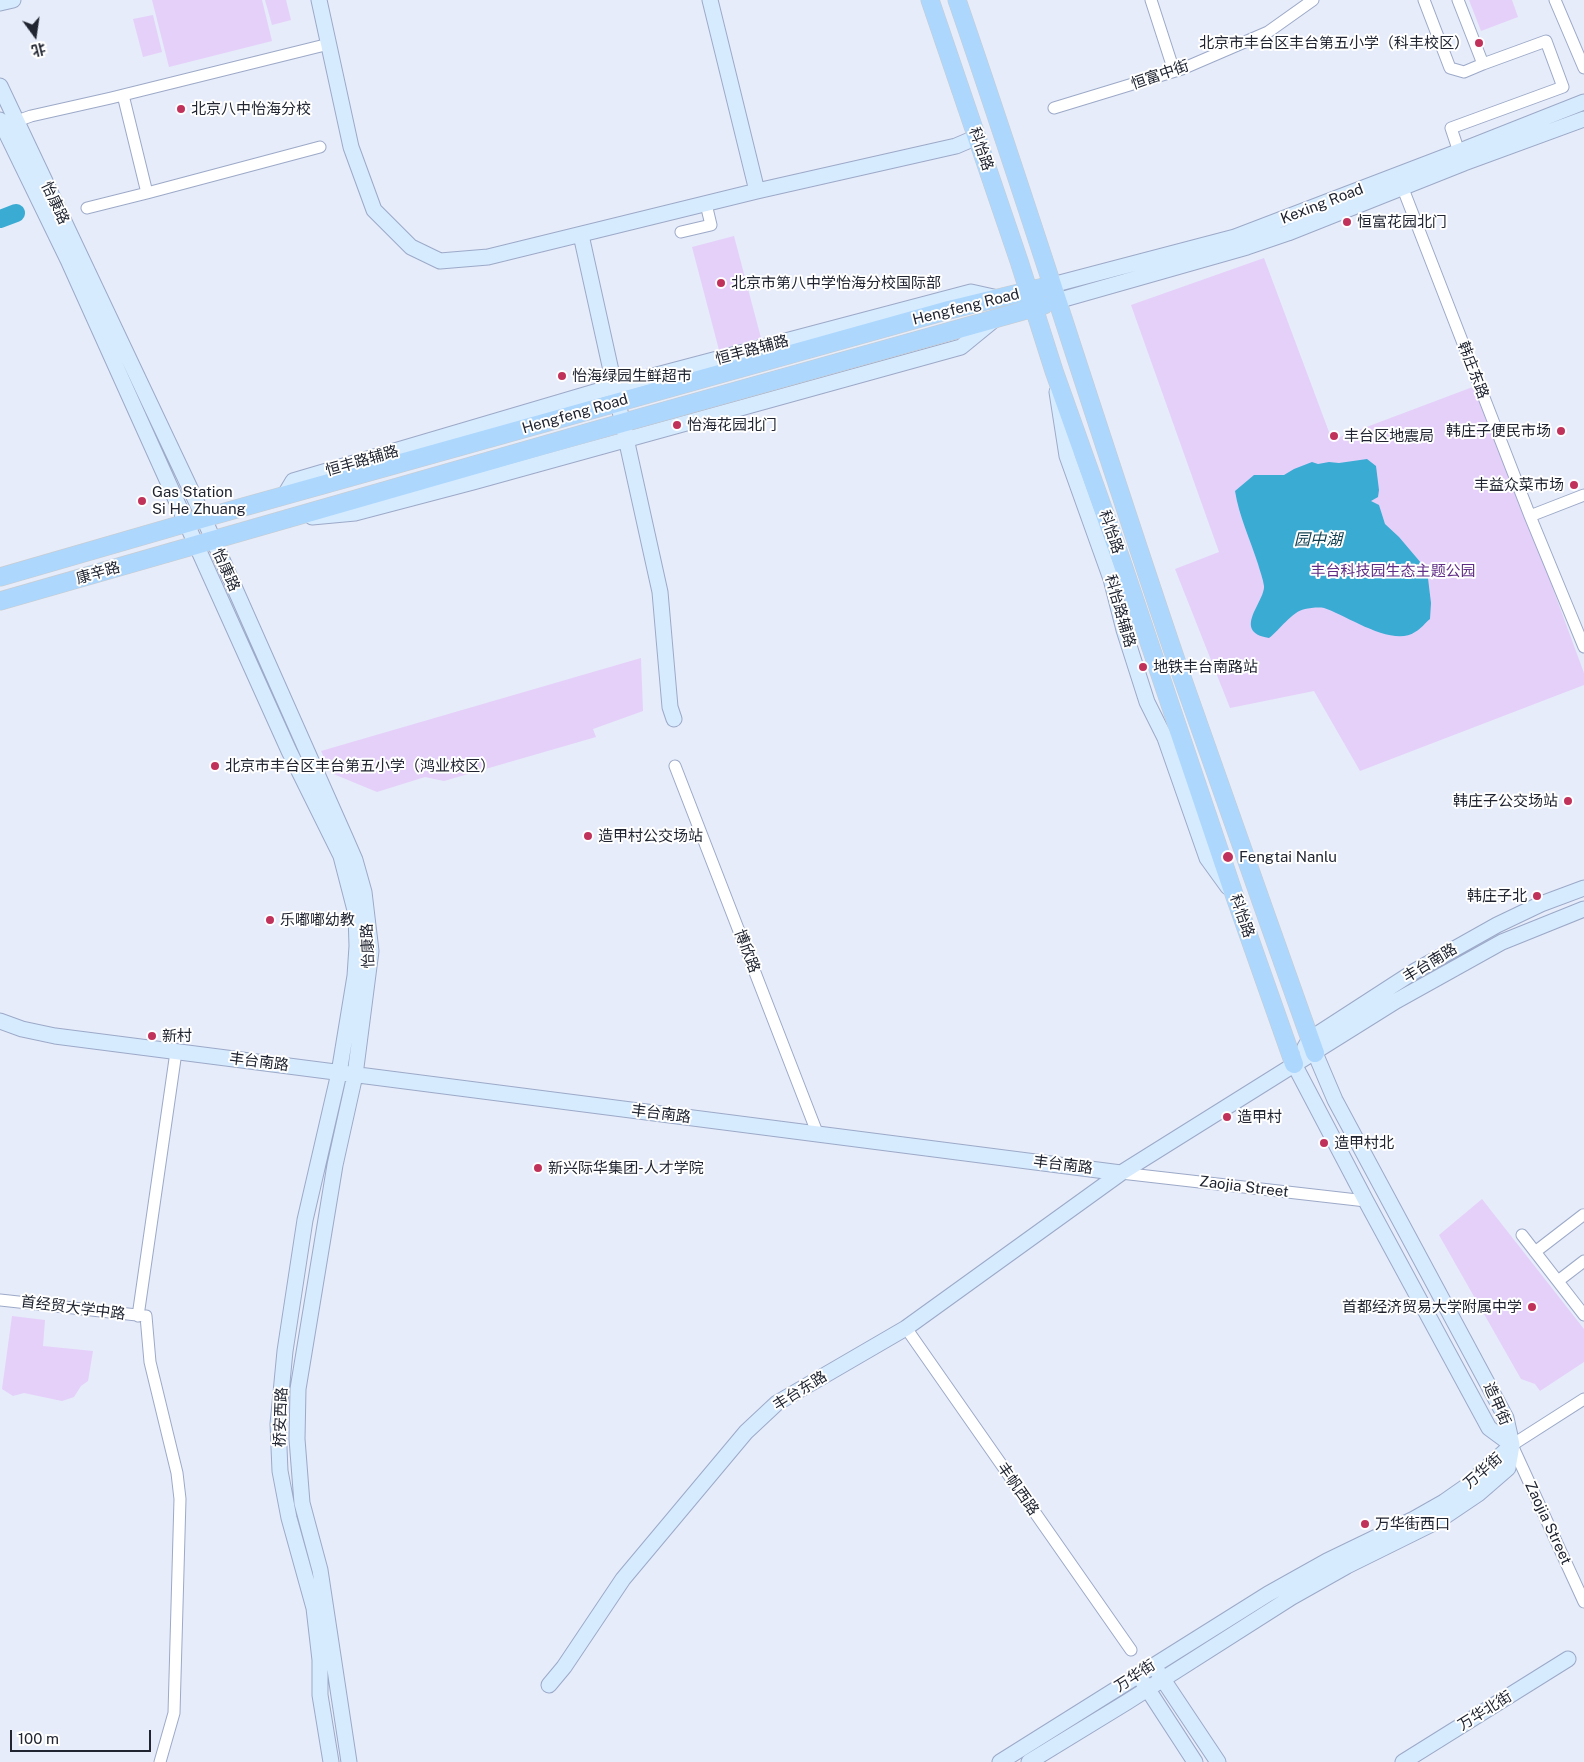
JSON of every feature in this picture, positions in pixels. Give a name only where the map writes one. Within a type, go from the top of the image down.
[{"type":"main road","points":[[0,4],[13,0]]},
{"type":"main road","points":[[319,0],[351,147],[374,210],[411,247],[440,261],[488,257],[757,191],[956,146],[977,137]]},
{"type":"main road","points":[[710,0],[757,191]]},
{"type":"main road","name":"科怡路","points":[[930,0],[1054,371],[1121,559],[1235,897],[1294,1064]]},
{"type":"main road","name":"科怡路","points":[[957,0],[1177,662],[1312,1046]]},
{"type":"main road","name":"怡康路","points":[[0,86],[204,518],[355,860],[364,892],[371,951],[355,1075]]},
{"type":"main road","name":"Kexing Road","points":[[1055,293],[1247,247],[1288,233],[1400,182],[1459,152],[1584,102]]},
{"type":"main road","name":"Kexing Road","points":[[1400,182],[1584,119]]},
{"type":"main road","name":"怡康路","points":[[0,120],[68,260],[289,751],[341,856],[356,914],[358,946],[339,1073]]},
{"type":"main road","points":[[580,234],[660,592],[670,707],[674,719]]},
{"type":"main road","name":"Hengfeng Road","points":[[186,524],[617,394],[1028,291],[1055,293]]},
{"type":"main road","name":"Hengfeng Road","points":[[196,546],[623,422],[1034,308],[1055,293]]},
{"type":"main road","points":[[283,520],[355,513],[961,347],[994,319]]},
{"type":"main road","name":"康辛路","points":[[0,578],[186,524]]},
{"type":"main road","name":"康辛路","points":[[0,601],[196,546]]},
{"type":"main road","name":"丰台南路","points":[[0,1021],[47,1035],[1122,1173],[1223,1111],[1294,1064],[1312,1046],[1415,971],[1497,924],[1541,904],[1584,888]]},
{"type":"main road","name":"丰台南路","points":[[1312,1046],[1502,942],[1584,909]]},
{"type":"main road","name":"造甲街","points":[[1312,1046],[1335,1100],[1506,1418],[1512,1445]]},
{"type":"main road","name":"造甲街","points":[[1294,1064],[1366,1201],[1490,1428],[1512,1445]]},
{"type":"main road","name":"桥安西路","points":[[331,1762],[320,1694],[320,1660],[314,1608],[289,1518],[280,1471],[278,1424],[285,1351],[305,1220],[339,1073]]},
{"type":"main road","name":"桥安西路","points":[[349,1762],[320,1570],[302,1503],[297,1439],[298,1389],[334,1165],[355,1075]]},
{"type":"main road","name":"丰台东路","points":[[549,1685],[564,1667],[624,1579],[761,1417],[777,1403],[906,1328],[1122,1173]]},
{"type":"main road","name":"万华街","points":[[1000,1762],[1138,1674],[1298,1577],[1444,1502],[1464,1488],[1512,1445]]},
{"type":"main road","name":"万华街","points":[[1029,1762],[1311,1585],[1438,1521],[1458,1508],[1478,1494],[1508,1468],[1512,1445]]},
{"type":"main road","name":"万华北街","points":[[1402,1762],[1568,1659]]},
{"type":"main road","points":[[1153,1665],[1218,1762]]},
{"type":"main road","points":[[1138,1674],[1195,1762]]},
{"type":"street","points":[[1151,0],[1174,71]]},
{"type":"street","name":"恒富中街","points":[[1054,108],[1174,71],[1268,32],[1313,0]]},
{"type":"street","points":[[1424,0],[1450,68],[1464,72],[1546,41],[1563,87],[1451,128],[1459,152]]},
{"type":"street","points":[[1458,0],[1483,64]]},
{"type":"street","points":[[1555,0],[1584,68]]},
{"type":"street","points":[[16,121],[329,44]]},
{"type":"street","points":[[123,95],[147,192]]},
{"type":"street","points":[[87,208],[320,147]]},
{"type":"street","name":"韩庄东路","points":[[1400,182],[1530,516],[1584,647]]},
{"type":"street","points":[[681,232],[712,225],[706,204]]},
{"type":"street","points":[[1530,516],[1584,495]]},
{"type":"street","name":"博欣路","points":[[675,766],[818,1135]]},
{"type":"street","points":[[160,1762],[174,1713],[180,1499],[178,1473],[150,1362],[142,1316],[176,1052]]},
{"type":"street","name":"Zaojia Street","points":[[1122,1173],[1366,1201]]},
{"type":"street","points":[[1535,1252],[1584,1216]]},
{"type":"street","points":[[1522,1235],[1584,1315]]},
{"type":"street","points":[[1558,1282],[1584,1261]]},
{"type":"street","name":"首经贸大学中路","points":[[0,1300],[142,1316]]},
{"type":"street","name":"丰帆西路","points":[[906,1328],[1131,1650]]},
{"type":"street","points":[[1512,1445],[1584,1399]]},
{"type":"street","name":"Zaojia Street","points":[[1512,1445],[1584,1602]]},
{"type":"green space","points":[[152,0],[262,0],[272,41],[169,67]]},
{"type":"green space","points":[[265,0],[286,0],[291,20],[272,25]]},
{"type":"green space","points":[[1469,0],[1512,0],[1518,17],[1481,31]]},
{"type":"green space","points":[[153,15],[162,52],[143,57],[133,19]]},
{"type":"green space","points":[[734,236],[761,338],[719,350],[692,247]]},
{"type":"green space","name":"丰台科技园生态主题公园","points":[[1264,258],[1332,440],[1478,385],[1584,673],[1584,685],[1360,771],[1314,691],[1230,708],[1175,569],[1219,552],[1131,305]]},
{"type":"green space","points":[[641,658],[643,711],[593,729],[596,737],[444,781],[425,777],[377,792],[331,773],[321,751]]},
{"type":"green space","name":"首都经济贸易大学附属中学","points":[[1482,1199],[1584,1329],[1584,1362],[1540,1391],[1535,1384],[1521,1379],[1439,1235]]},
{"type":"green space","points":[[12,1316],[45,1320],[43,1346],[93,1351],[88,1381],[81,1386],[74,1397],[62,1401],[24,1393],[13,1396],[2,1389]]},
{"type":"water","name":"园中湖","points":[[1367,459],[1376,466],[1379,490],[1378,497],[1371,501],[1379,505],[1385,524],[1399,537],[1427,570],[1431,603],[1430,619],[1415,632],[1406,636],[1395,636],[1370,629],[1324,608],[1312,608],[1300,611],[1290,617],[1269,638],[1258,635],[1252,630],[1251,623],[1264,586],[1235,491],[1254,475],[1284,475],[1312,462],[1318,464],[1339,463]]},
{"type":"waterway","points":[[0,219],[16,213]]},
{"type":"place","name":"北京市丰台区丰台第五小学（科丰校区）","points":[[1479,43]]},
{"type":"place","name":"北京八中怡海分校","points":[[181,109]]},
{"type":"place","name":"恒富花园北门","points":[[1347,222]]},
{"type":"place","name":"北京市第八中学怡海分校国际部","points":[[721,283]]},
{"type":"place","name":"怡海绿园生鲜超市","points":[[562,376]]},
{"type":"place","name":"怡海花园北门","points":[[677,425]]},
{"type":"place","name":"韩庄子便民市场","points":[[1561,431]]},
{"type":"place","name":"丰台区地震局","points":[[1334,436]]},
{"type":"place","name":"丰益众菜市场","points":[[1574,485]]},
{"type":"place","name":"Gas Station Si He Zhuang","points":[[142,501]]},
{"type":"place","name":"地铁丰台南路站","points":[[1143,667]]},
{"type":"place","name":"北京市丰台区丰台第五小学（鸿业校区）","points":[[215,766]]},
{"type":"place","name":"韩庄子公交场站","points":[[1568,801]]},
{"type":"place","name":"造甲村公交场站","points":[[588,836]]},
{"type":"place","name":"Fengtai Nanlu","points":[[1228,857]]},
{"type":"place","name":"韩庄子北","points":[[1537,896]]},
{"type":"place","name":"乐嘟嘟幼教","points":[[270,920]]},
{"type":"place","name":"新村","points":[[152,1036]]},
{"type":"place","name":"造甲村","points":[[1227,1117]]},
{"type":"place","name":"造甲村北","points":[[1324,1143]]},
{"type":"place","name":"新兴际华集团-人才学院","points":[[538,1168]]},
{"type":"place","name":"首都经济贸易大学附属中学","points":[[1532,1307]]},
{"type":"place","name":"万华街西口","points":[[1365,1524]]}]
